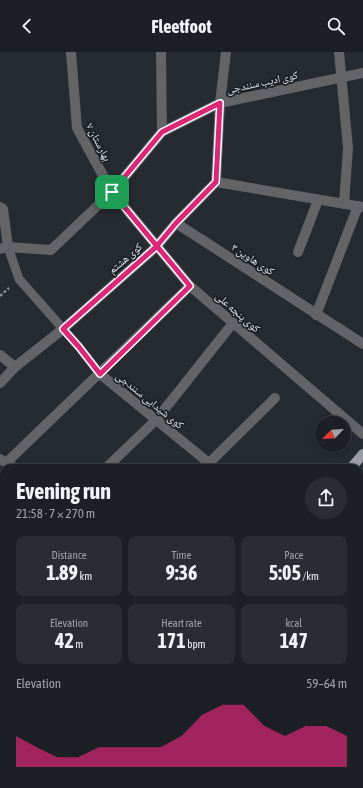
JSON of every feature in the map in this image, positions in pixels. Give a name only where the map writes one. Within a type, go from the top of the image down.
[{"type":"main road","points":[[354,464],[363,454]]},
{"type":"street","name":"بهارستان ۷","points":[[71,52],[77,128],[112,192]]},
{"type":"street","points":[[160,52],[162,132]]},
{"type":"street","points":[[226,52],[220,103],[216,182],[360,206],[316,315]]},
{"type":"street","points":[[339,52],[348,148],[344,204]]},
{"type":"street","name":"کوی ادیب سنندجی","points":[[4,248],[51,250],[112,192],[162,132],[220,103],[363,73]]},
{"type":"street","name":"کوی هشتم","points":[[0,383],[15,367],[63,329],[156,247],[176,223],[216,182]]},
{"type":"street","name":"کوی پنجه علی","points":[[112,192],[156,247],[190,286],[363,434]]},
{"type":"street","points":[[298,252],[318,200]]},
{"type":"street","points":[[0,207],[3,209],[4,248]]},
{"type":"street","name":"کوی هاوین ۳","points":[[176,223],[363,344]]},
{"type":"street","points":[[7,463],[190,286]]},
{"type":"street","points":[[110,464],[156,420],[233,324]]},
{"type":"street","points":[[0,355],[15,367]]},
{"type":"street","name":"کوی شیدایی سنندجی","points":[[100,374],[207,464]]},
{"type":"street","points":[[211,464],[275,398]]},
{"type":"lane","name":"کوی شیدایی سنندجی","points":[[4,248],[19,279],[79,347],[100,374]]},
{"type":"route","points":[[112,192],[156,247],[190,286],[100,374],[63,329],[156,247],[176,223],[216,182],[220,103],[162,132],[112,192]]}]
